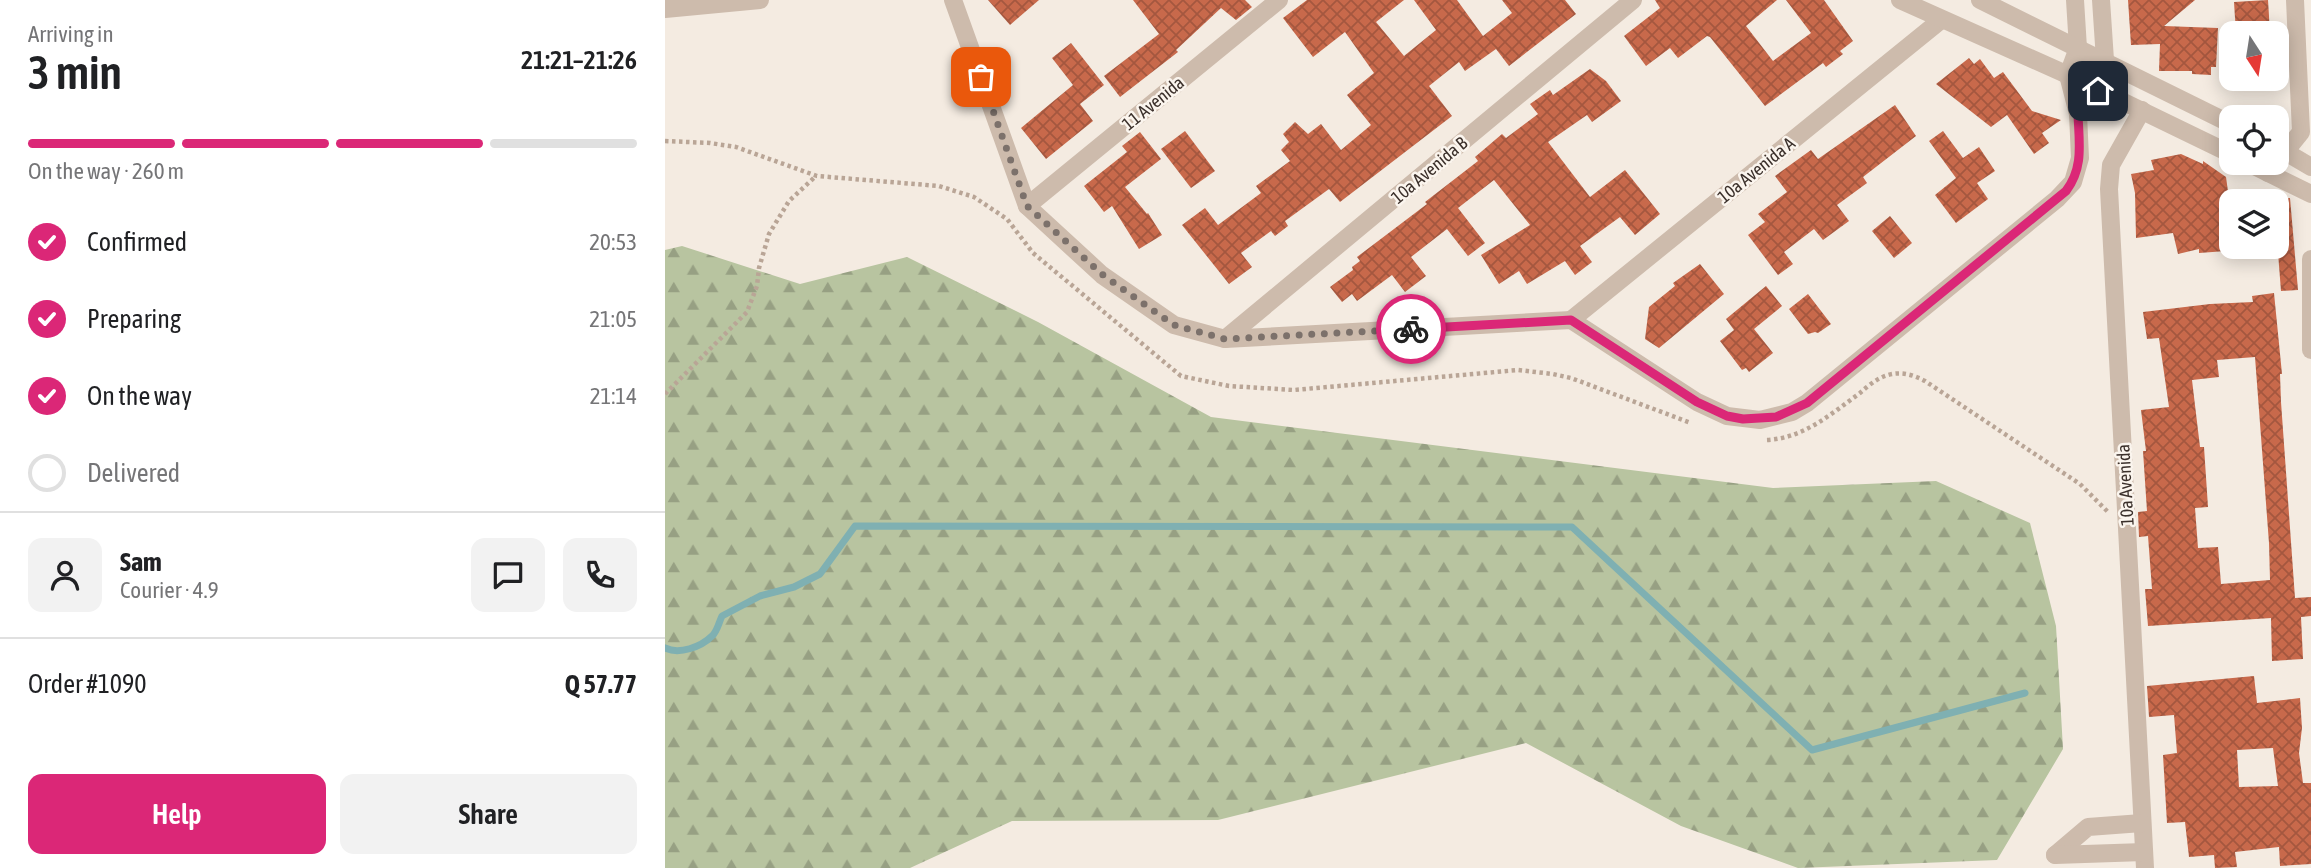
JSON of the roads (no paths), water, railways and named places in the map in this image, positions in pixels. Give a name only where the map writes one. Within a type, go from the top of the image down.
[{"type":"street","points":[[665,9],[760,0]]},
{"type":"street","points":[[953,0],[1027,206],[1103,275],[1174,325],[1225,339],[1571,320],[1711,410],[1735,418],[1759,420],[1784,414],[1807,403],[2066,191],[2078,170],[2080,158],[2078,114],[2068,75],[2078,48],[2075,0]]},
{"type":"street","name":"11 Avenida","points":[[1027,206],[1279,0]]},
{"type":"street","name":"10a Avenida B","points":[[1225,339],[1633,0]]},
{"type":"street","points":[[1900,0],[2068,75],[2219,148]]},
{"type":"street","points":[[1980,0],[2219,118]]},
{"type":"street","points":[[2078,114],[2098,91],[2105,60],[2101,0]]},
{"type":"street","points":[[2289,142],[2301,132],[2295,0]]},
{"type":"street","name":"10a Avenida A","points":[[1571,320],[1941,20]]},
{"type":"street","name":"10a Avenida","points":[[2142,110],[2111,164],[2109,189],[2144,860]]},
{"type":"street","points":[[2289,154],[2311,167]]},
{"type":"street","points":[[2273,175],[2311,193]]},
{"type":"street","points":[[2311,259],[2311,350]]},
{"type":"street","points":[[2056,862],[2088,827],[2142,823]]},
{"type":"street","points":[[2056,862],[2144,860]]},
{"type":"waterway","points":[[665,648],[677,651],[696,646],[714,634],[722,616],[760,596],[794,587],[820,574],[855,526],[1572,527],[1812,750],[2025,693]]}]
